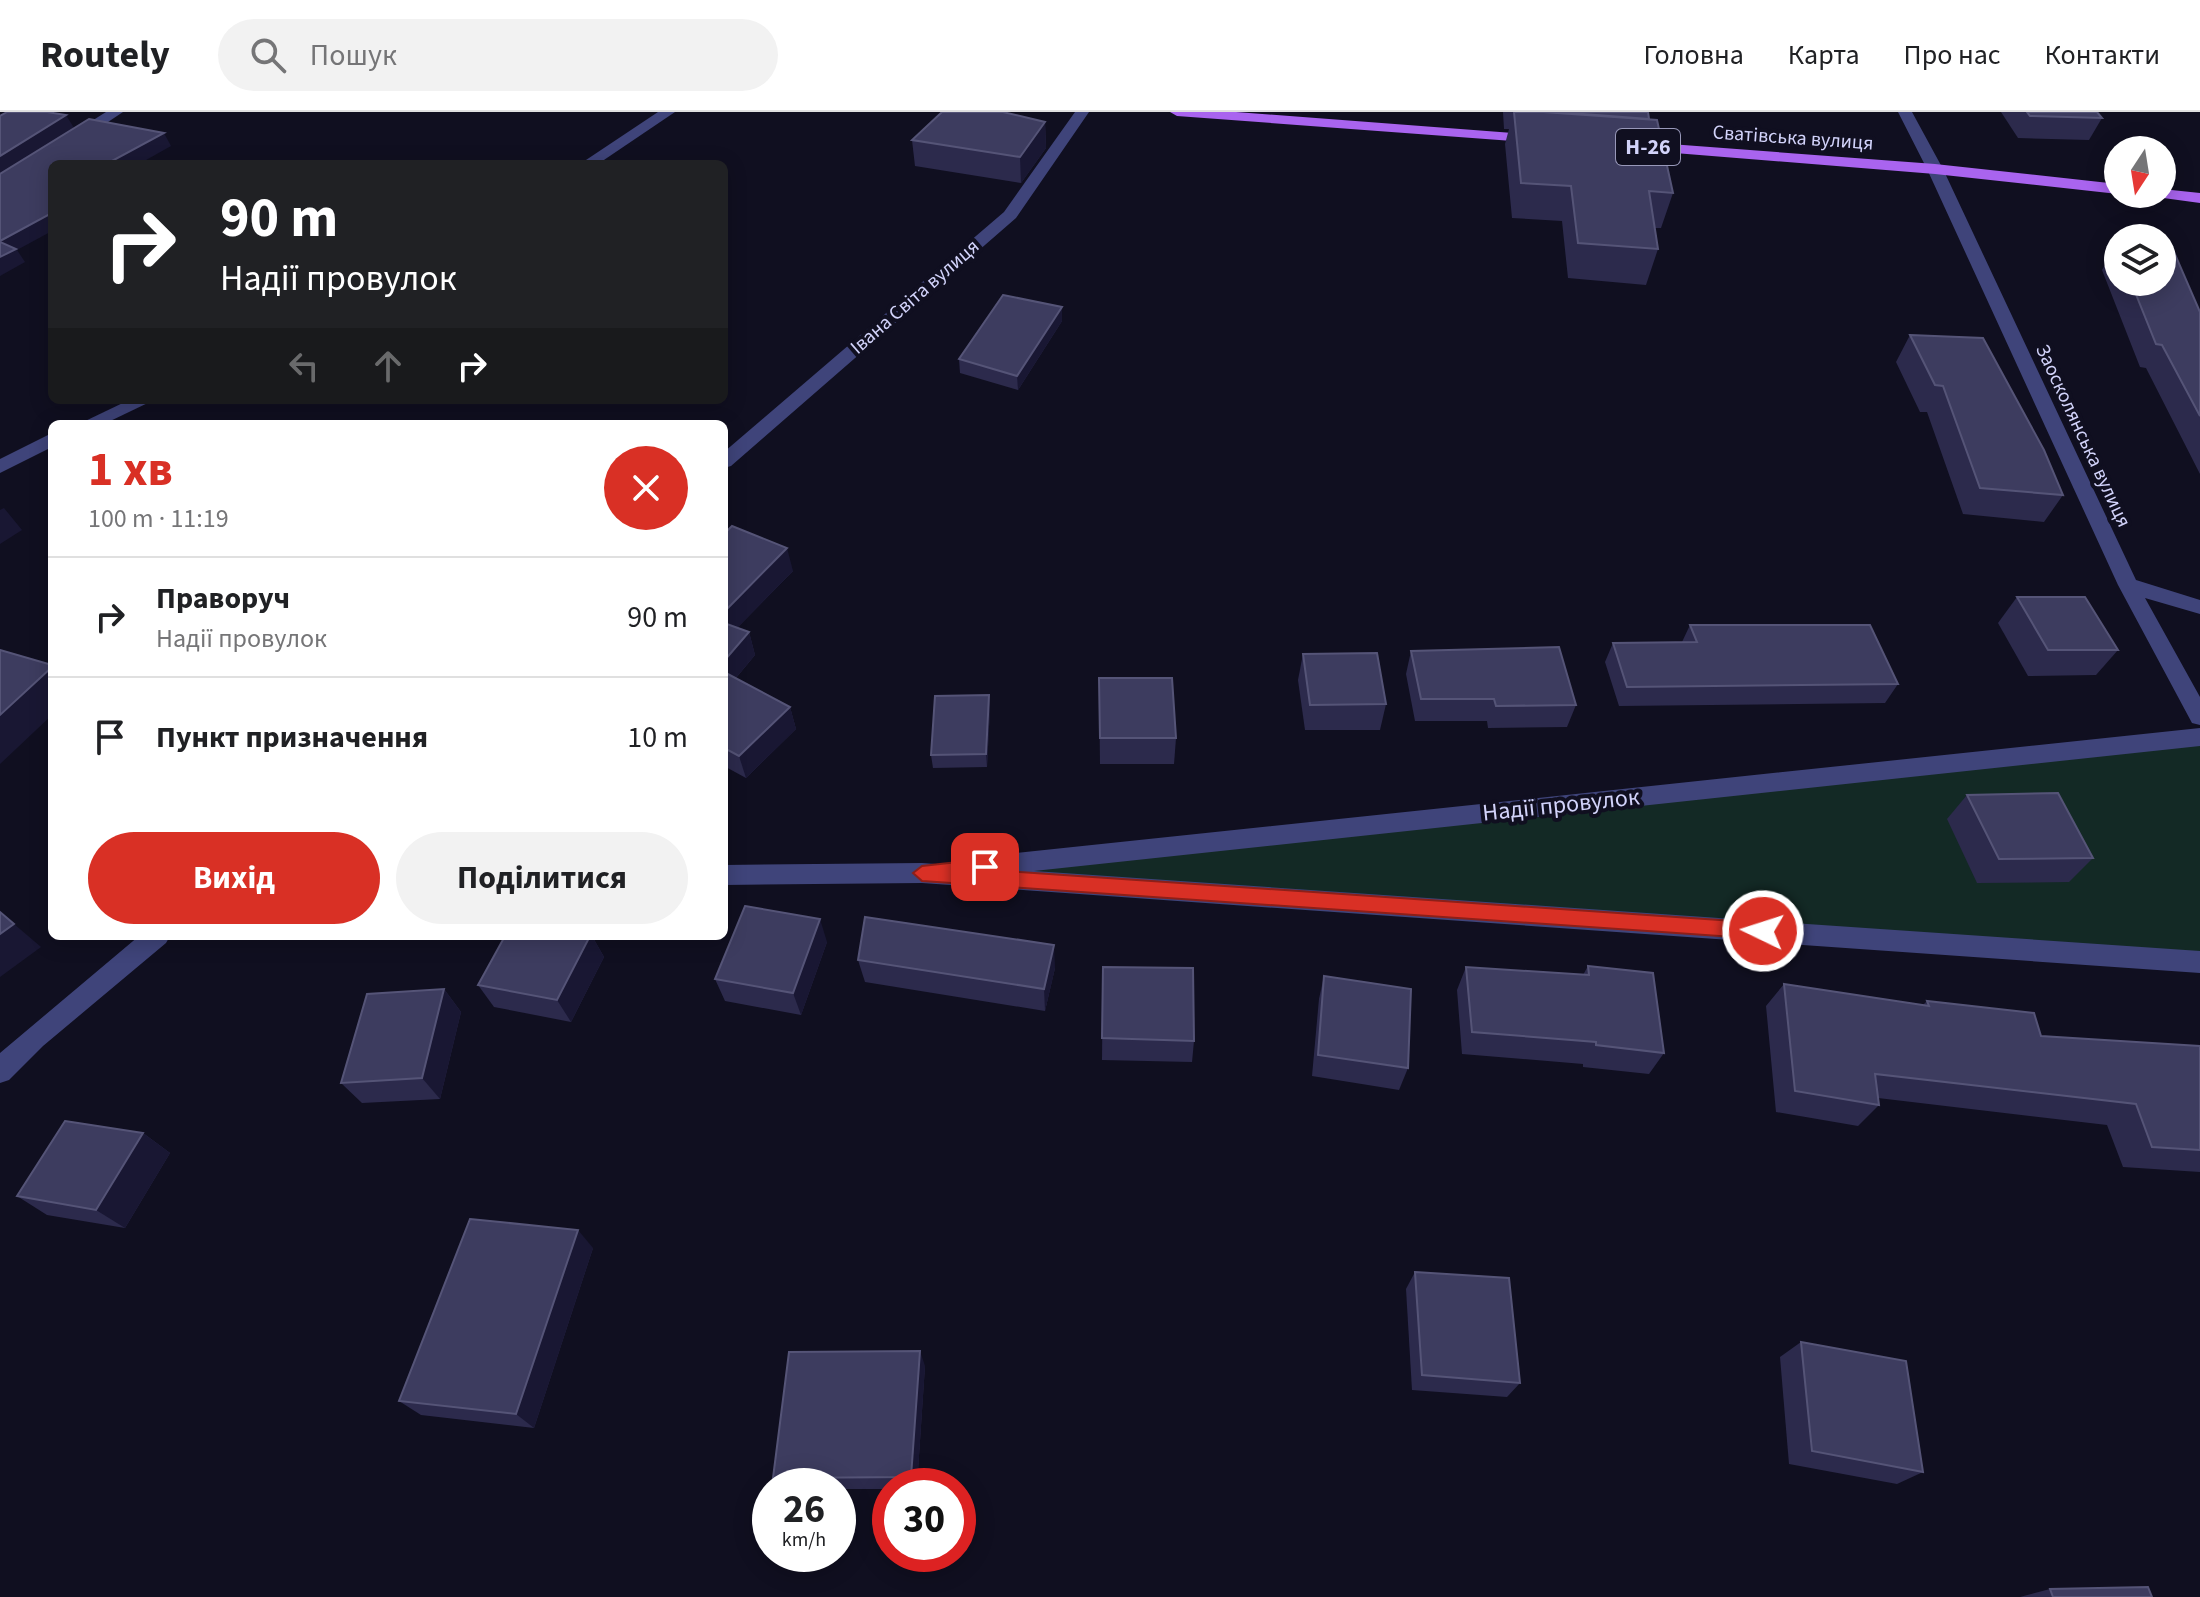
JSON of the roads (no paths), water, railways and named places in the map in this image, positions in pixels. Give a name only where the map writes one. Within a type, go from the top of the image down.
[{"type":"main road","points":[[1177,112],[1556,140]]},
{"type":"main road","name":"Сватівська вулиця","points":[[1619,145],[1935,169],[2104,187]]},
{"type":"main road","points":[[2176,195],[2200,198]]},
{"type":"street","points":[[65,144],[116,112]]},
{"type":"street","points":[[594,160],[668,112]]},
{"type":"street","name":"Івана Світа вулиця","points":[[728,459],[1010,215],[1082,112]]},
{"type":"street","name":"Заосколянська вулиця","points":[[1905,112],[1935,169],[2128,585],[2200,717]]},
{"type":"street","points":[[98,420],[136,404]]},
{"type":"street","points":[[0,467],[48,441]]},
{"type":"street","points":[[2128,585],[2200,607]]},
{"type":"street","name":"Надії провулок","points":[[922,873],[2200,737]]},
{"type":"street","name":"Надії провулок","points":[[728,875],[922,873],[2200,962]]},
{"type":"street","points":[[0,1071],[34,1038],[152,940]]}]
